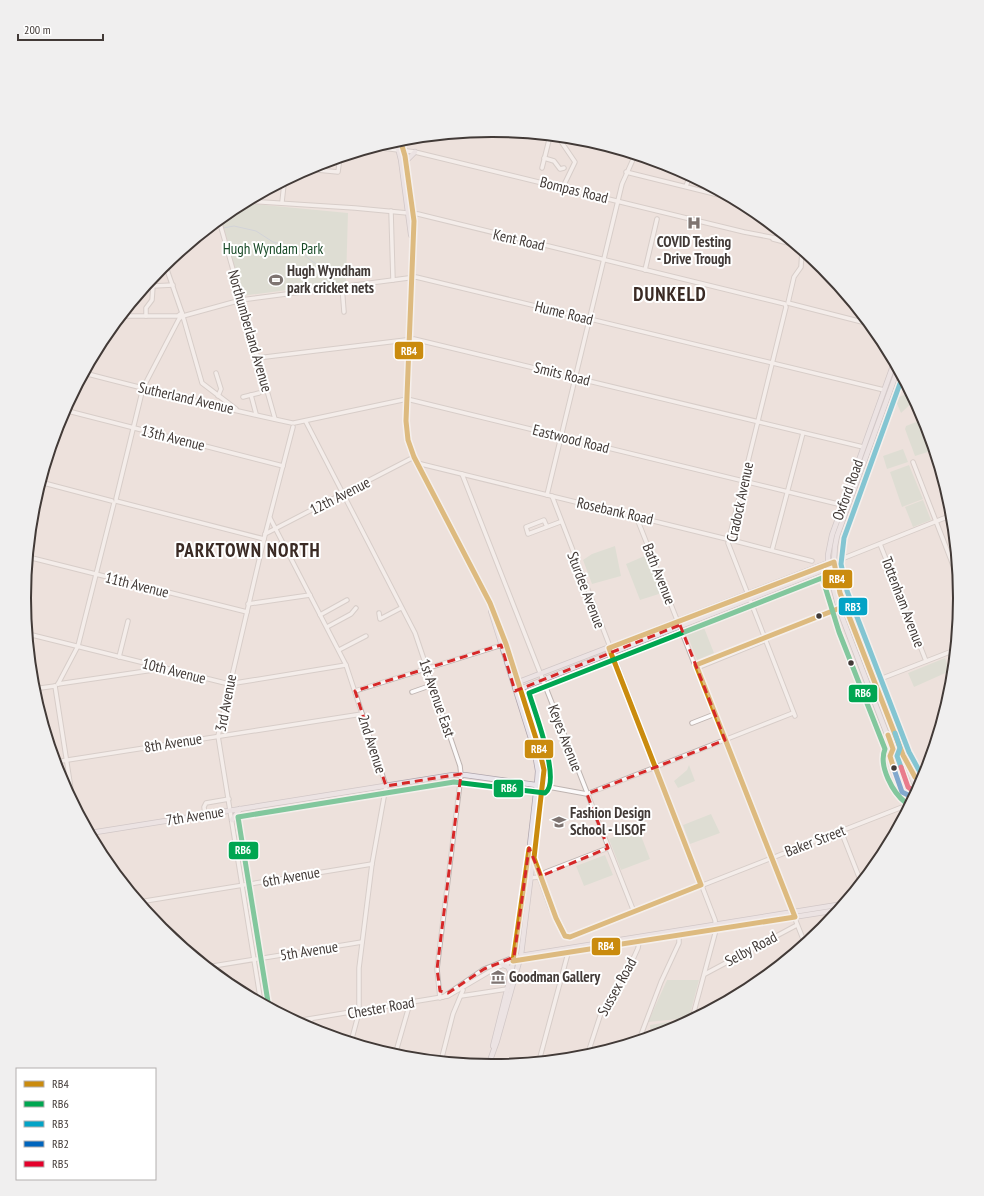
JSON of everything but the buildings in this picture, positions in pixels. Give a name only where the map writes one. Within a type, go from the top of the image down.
[{"type":"main road","points":[[401,149],[406,161],[412,213],[407,431],[417,464],[490,603],[534,748],[538,771],[526,878],[514,959],[494,1040],[493,1050]]},
{"type":"main road","points":[[401,149],[412,213]]},
{"type":"main road","points":[[406,161],[415,152]]},
{"type":"main road","name":"Oxford Road","points":[[893,371],[842,505],[832,535],[828,565],[839,609],[909,793]]},
{"type":"main road","name":"Oxford Road","points":[[886,390],[895,375]]},
{"type":"main road","points":[[886,390],[888,395]]},
{"type":"main road","name":"Oxford Road","points":[[886,390],[888,395],[836,539],[834,564],[837,584],[845,606],[914,783]]},
{"type":"main road","points":[[863,447],[869,450]]},
{"type":"main road","points":[[842,505],[848,507]]},
{"type":"main road","points":[[515,684],[610,650],[828,565],[834,564]]},
{"type":"main road","points":[[517,690],[542,681],[610,650]]},
{"type":"main road","points":[[490,1059],[520,957],[532,878],[543,786],[544,770],[539,748],[517,690]]},
{"type":"main road","name":"7th Avenue","points":[[96,832],[461,775],[543,786]]},
{"type":"main road","points":[[232,820],[240,809]]},
{"type":"main road","points":[[514,959],[530,953],[836,905]]},
{"type":"main road","points":[[520,957],[639,942],[830,911]]},
{"type":"main road","points":[[522,943],[525,951],[530,953]]},
{"type":"main road","points":[[503,965],[509,967],[511,974]]},
{"type":"street","points":[[542,168],[549,141]]},
{"type":"street","points":[[562,143],[574,161],[573,167],[563,187]]},
{"type":"street","name":"Bompas Road","points":[[392,148],[415,152],[563,187],[785,242]]},
{"type":"street","points":[[544,158],[554,161],[560,169],[564,168]]},
{"type":"street","points":[[549,496],[561,436],[591,319],[618,201],[626,172],[633,159]]},
{"type":"street","points":[[320,170],[338,172],[339,163]]},
{"type":"street","points":[[626,172],[709,192]]},
{"type":"street","points":[[686,186],[688,181]]},
{"type":"street","points":[[282,202],[284,187]]},
{"type":"street","name":"Kent Road","points":[[258,201],[412,213],[861,322]]},
{"type":"street","points":[[391,212],[393,280]]},
{"type":"street","points":[[645,270],[657,219]]},
{"type":"street","name":"Northumberland Avenue","points":[[221,226],[275,419]]},
{"type":"street","name":"Bompas Road","points":[[772,238],[782,240]]},
{"type":"street","name":"Cradock Avenue","points":[[725,740],[794,714],[766,638],[729,548],[728,539],[744,481],[794,277],[801,267],[802,256]]},
{"type":"street","points":[[168,271],[201,381],[207,388],[237,409]]},
{"type":"street","name":"Hume Road","points":[[181,316],[241,300],[411,277],[886,390]]},
{"type":"street","points":[[146,316],[147,307],[152,300],[153,286],[173,285]]},
{"type":"street","points":[[342,286],[344,312]]},
{"type":"street","points":[[127,316],[181,316]]},
{"type":"street","points":[[70,782],[57,686],[78,646],[143,388],[181,316]]},
{"type":"street","name":"Smits Road","points":[[257,358],[409,339],[418,340],[863,447]]},
{"type":"street","points":[[216,373],[221,389],[218,396]]},
{"type":"street","name":"Sutherland Avenue","points":[[89,374],[205,404],[237,409],[292,425]]},
{"type":"street","points":[[243,397],[259,393]]},
{"type":"street","points":[[251,395],[256,414]]},
{"type":"street","name":"Eastwood Road","points":[[292,425],[407,399],[842,505]]},
{"type":"street","name":"13th Avenue","points":[[71,412],[283,466]]},
{"type":"street","name":"1st Avenue East","points":[[306,422],[415,633],[460,766],[461,775],[438,954],[437,977],[442,998]]},
{"type":"street","name":"3rd Avenue","points":[[260,996],[218,736],[248,604],[292,425]]},
{"type":"street","points":[[772,550],[803,433]]},
{"type":"street","name":"12th Avenue","points":[[265,534],[414,457]]},
{"type":"street","points":[[913,462],[951,561]]},
{"type":"street","name":"Rosebank Road","points":[[417,464],[636,516],[812,561]]},
{"type":"street","name":"Keyes Avenue","points":[[462,474],[634,912]]},
{"type":"street","points":[[46,484],[264,539]]},
{"type":"street","name":"Sturdee Avenue","points":[[549,496],[716,924],[716,930],[694,1012]]},
{"type":"street","name":"Bath Avenue","points":[[636,516],[803,939]]},
{"type":"street","name":"2nd Avenue","points":[[270,518],[346,666],[386,786],[372,864],[359,968],[359,1012],[352,1037]]},
{"type":"street","points":[[844,558],[946,518]]},
{"type":"street","points":[[547,527],[544,520],[526,528],[528,534],[547,527],[560,522]]},
{"type":"street","name":"Tottenham Avenue","points":[[880,544],[926,661]]},
{"type":"street","name":"11th Avenue","points":[[33,558],[247,612]]},
{"type":"street","points":[[248,604],[310,595]]},
{"type":"street","points":[[320,615],[347,600]]},
{"type":"street","points":[[696,667],[845,606]]},
{"type":"street","points":[[327,627],[351,614],[356,608]]},
{"type":"street","points":[[379,613],[380,619],[401,608]]},
{"type":"street","points":[[119,657],[128,621]]},
{"type":"street","name":"10th Avenue","points":[[33,635],[229,684],[346,666]]},
{"type":"street","points":[[339,650],[366,636]]},
{"type":"street","points":[[354,691],[426,667],[503,644]]},
{"type":"street","points":[[870,687],[875,681],[950,652]]},
{"type":"street","points":[[40,688],[163,668]]},
{"type":"street","points":[[412,692],[432,685]]},
{"type":"street","name":"8th Avenue","points":[[61,761],[362,714]]},
{"type":"street","points":[[692,723],[715,714]]},
{"type":"street","points":[[543,786],[587,794],[725,740]]},
{"type":"street","points":[[205,815],[204,807],[206,803],[228,799]]},
{"type":"street","name":"Baker Street","points":[[540,876],[554,913],[565,936],[570,937],[902,807]]},
{"type":"street","points":[[841,831],[859,877]]},
{"type":"street","points":[[526,878],[540,876],[608,848]]},
{"type":"street","points":[[534,858],[540,876]]},
{"type":"street","name":"6th Avenue","points":[[144,901],[372,864]]},
{"type":"street","name":"Selby Road","points":[[705,974],[797,925]]},
{"type":"street","points":[[641,1035],[661,982],[679,943],[679,936]]},
{"type":"street","name":"5th Avenue","points":[[214,966],[362,942]]},
{"type":"street","name":"Sussex Road","points":[[590,1048],[602,1010],[634,957],[639,942]]},
{"type":"street","points":[[540,1056],[568,952]]},
{"type":"street","name":"Chester Road","points":[[311,1020],[442,998],[453,994],[514,959]]},
{"type":"street","name":"Chester Road","points":[[442,998],[488,967],[514,959]]},
{"type":"street","points":[[443,1056],[461,996],[466,986]]},
{"type":"street","points":[[461,996],[507,990]]},
{"type":"street","points":[[440,991],[448,993]]},
{"type":"street","points":[[397,1049],[410,1003]]},
{"type":"highlighted area","points":[[680,625],[725,740],[587,794],[608,848],[541,876],[529,848],[514,957],[484,969],[448,993],[440,991],[437,969],[461,774],[386,786],[355,691],[501,645],[515,691]]},
{"type":"green space","name":"Hugh Wyndam Park","points":[[254,204],[348,213],[346,282],[242,296],[223,224]]},
{"type":"green space","points":[[905,394],[910,405],[901,413],[895,399]]},
{"type":"green space","points":[[918,421],[929,451],[915,456],[905,429],[906,426]]},
{"type":"green space","points":[[903,449],[908,462],[887,469],[883,456]]},
{"type":"green space","points":[[909,465],[923,499],[902,507],[890,472]]},
{"type":"green space","points":[[923,500],[931,520],[913,527],[905,507]]},
{"type":"green space","points":[[615,546],[621,576],[592,584],[583,560],[592,554]]},
{"type":"green space","points":[[647,555],[662,593],[640,600],[626,564]]},
{"type":"green space","points":[[701,620],[714,653],[697,660],[685,629],[687,626]]},
{"type":"green space","points":[[945,658],[948,665],[947,673],[914,687],[908,673]]},
{"type":"green space","points":[[689,765],[695,781],[678,788],[674,781],[687,770]]},
{"type":"green space","points":[[711,814],[720,833],[690,844],[683,825]]},
{"type":"green space","points":[[638,828],[650,859],[621,870],[609,839]]},
{"type":"green space","points":[[605,855],[613,875],[584,886],[576,866]]},
{"type":"green space","points":[[667,980],[699,980],[690,1014],[679,1019],[648,1022]]},
{"type":"green space","points":[[675,1021],[651,1031],[650,1025]]},
{"type":"waterway","points":[[223,228],[234,226],[256,231],[273,242],[294,247],[313,262],[328,270]]},
{"type":"transit line","name":"RB4","points":[[402,146],[405,156],[414,221],[406,421],[408,440],[414,457],[490,603],[506,644],[539,748],[544,770],[534,858],[556,918],[565,936],[570,937],[701,885],[609,648],[834,562],[840,593],[903,755],[915,777]]},
{"type":"transit line","name":"RB3","points":[[900,384],[844,538],[841,564],[847,591],[909,752],[919,771]]},
{"type":"transit line","name":"RB6","points":[[268,1001],[238,817],[454,782],[545,793],[549,786],[549,761],[541,729],[529,693],[827,576]]},
{"type":"transit line","name":"RB6","points":[[823,580],[839,632],[885,749],[883,756],[885,771],[896,793],[905,802]]},
{"type":"transit line","name":"RB4","points":[[529,849],[513,961],[795,917],[696,665],[845,606]]},
{"type":"transit line","name":"RB3","points":[[895,733],[900,748],[897,756],[901,767]]},
{"type":"transit line","name":"RB4","points":[[888,735],[893,749],[890,756],[894,769]]},
{"type":"transit line","name":"RB5","points":[[901,767],[908,787],[911,789]]},
{"type":"transit line","name":"RB2","points":[[894,769],[902,792],[908,795]]},
{"type":"place","name":"COVID Testing - Drive Trough","points":[[694,223]]},
{"type":"place","name":"Hugh Wyndham park cricket nets","points":[[276,280]]},
{"type":"place","name":"Fashion Design School - LISOF","points":[[559,822]]},
{"type":"place","name":"Goodman Gallery","points":[[498,977]]},
{"type":"district","name":"DUNKELD","points":[[670,294]]},
{"type":"district","name":"PARKTOWN NORTH","points":[[248,550]]}]
